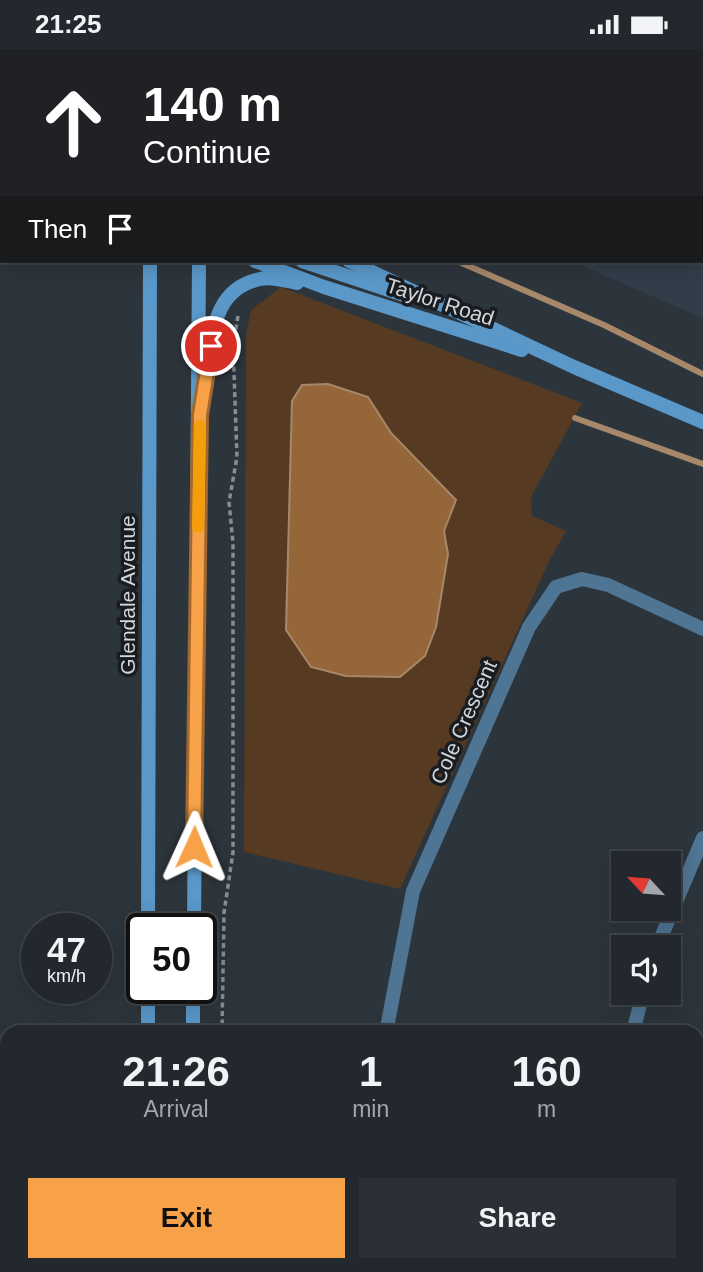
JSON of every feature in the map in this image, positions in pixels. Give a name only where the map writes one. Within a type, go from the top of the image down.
[{"type":"main road","name":"Glendale Avenue","points":[[148,913],[150,263]]},
{"type":"main road","points":[[194,913],[200,415],[199,263]]},
{"type":"main road","name":"Taylor Road","points":[[261,263],[574,366]]},
{"type":"main road","points":[[308,263],[465,314]]},
{"type":"main road","name":"Taylor Road","points":[[353,263],[574,366],[703,422]]},
{"type":"main road","points":[[200,415],[217,314],[236,288],[262,278],[324,286]]},
{"type":"main road","points":[[148,1004],[148,1025]]},
{"type":"main road","points":[[193,1004],[193,1025]]},
{"type":"street","name":"Cole Crescent","points":[[388,1025],[413,891],[529,627],[556,587],[582,579],[608,585],[703,629]]},
{"type":"street","points":[[662,935],[703,838]]},
{"type":"street","points":[[635,1025],[640,1005]]},
{"type":"path","points":[[222,1025],[224,913],[233,852],[233,543],[229,502],[237,457],[233,345],[239,320],[238,311]]},
{"type":"shaded area","points":[[576,263],[703,263],[703,318]]},
{"type":"shaded area","points":[[281,287],[582,403],[531,497],[532,516],[566,531],[550,559],[400,889],[244,852],[246,335],[251,310]]},
{"type":"shaded area","points":[[328,384],[368,397],[391,433],[456,500],[444,531],[448,554],[436,627],[425,656],[400,677],[346,676],[311,667],[286,630],[292,401],[302,385]]},
{"type":"waterway","points":[[462,263],[604,325],[703,374]]},
{"type":"waterway","points":[[575,418],[703,464]]},
{"type":"slow traffic","points":[[198,527],[200,426]]},
{"type":"route","points":[[194,847],[200,415],[211,346]]}]
